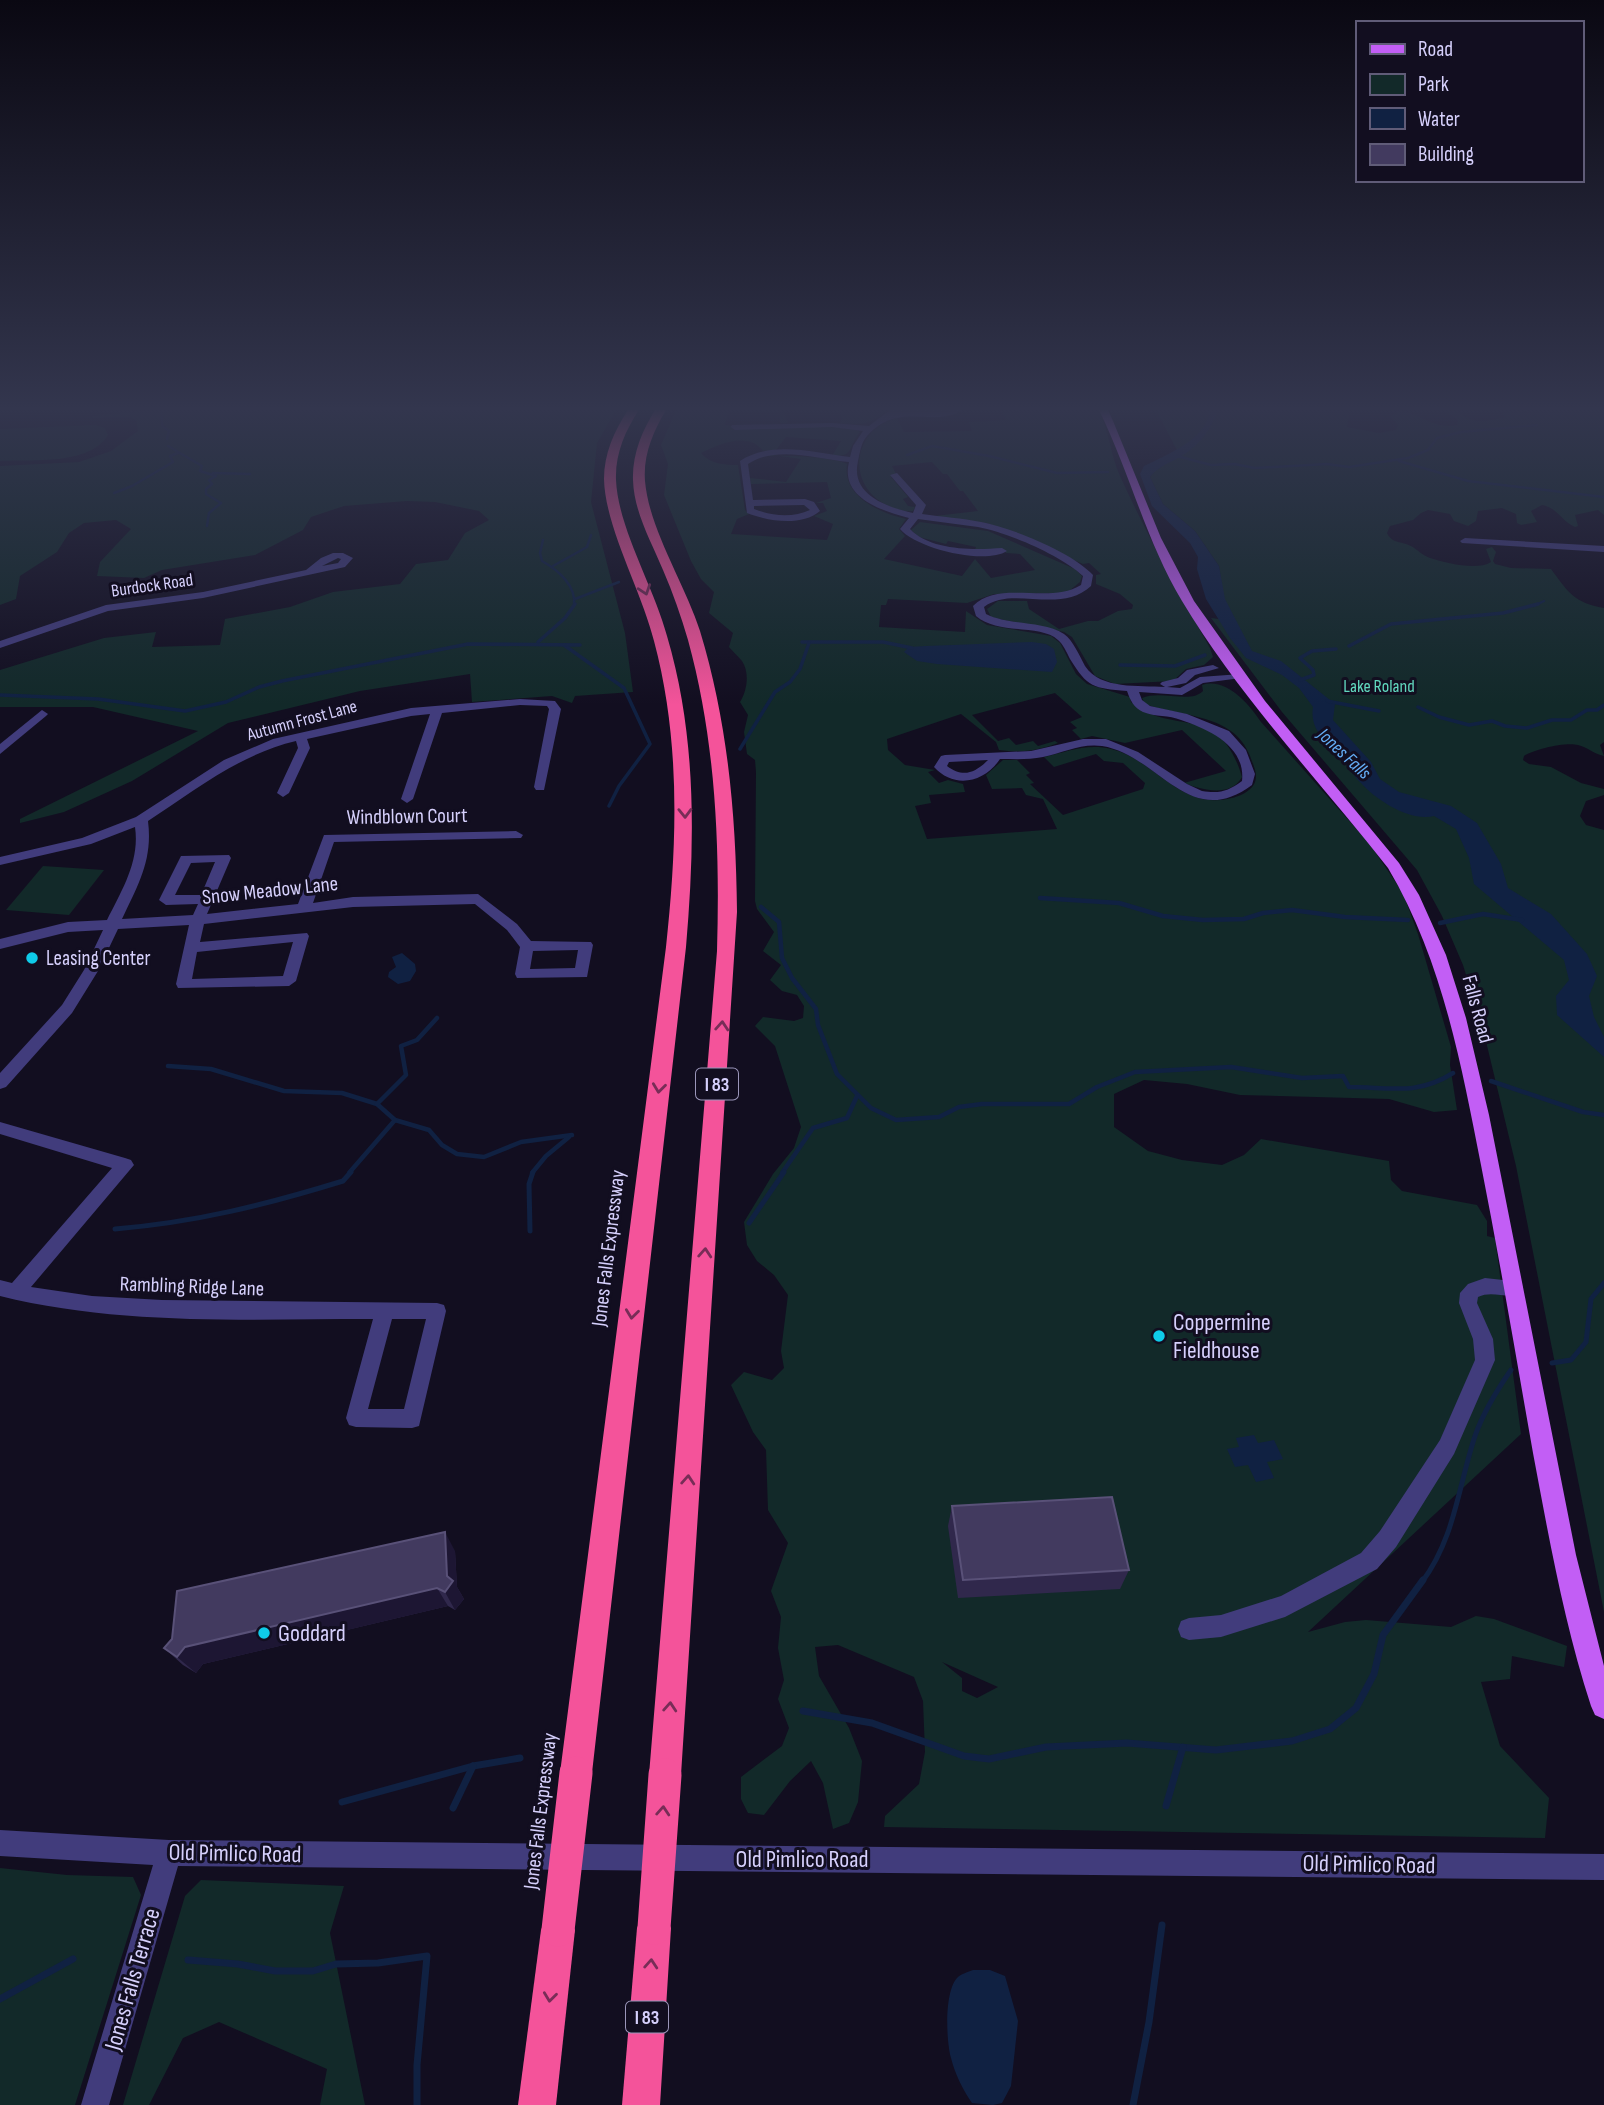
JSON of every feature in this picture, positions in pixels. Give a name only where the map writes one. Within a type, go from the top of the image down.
[{"type":"highway","name":"Jones Falls Expressway","points":[[537,2105],[677,947],[685,855],[684,779],[670,678],[653,612],[615,508]]},
{"type":"highway","name":"I 83","points":[[641,2105],[729,903],[722,778],[705,675],[685,609],[645,508]]},
{"type":"main road","name":"Falls Road","points":[[1144,508],[1187,598],[1233,670],[1394,866],[1429,929],[1450,989],[1463,1039],[1514,1289],[1564,1557],[1587,1651],[1604,1706]]},
{"type":"street","points":[[750,508],[758,514],[799,517],[815,511],[813,508]]},
{"type":"street","points":[[886,508],[914,517],[986,526],[1080,567],[1088,575],[1088,583],[1075,593],[1057,597],[992,598],[980,603],[978,613],[995,623],[1046,631],[1062,637],[1088,679],[1107,686],[1182,692],[1200,680],[1233,670]]},
{"type":"street","points":[[918,508],[905,529],[914,538],[977,554],[1002,551]]},
{"type":"street","points":[[1465,541],[1604,549]]},
{"type":"street","name":"Burdock Road","points":[[0,645],[106,608],[211,594],[311,570]]},
{"type":"street","points":[[997,755],[1033,755],[1066,745],[1109,743],[1136,754],[1174,783],[1200,794],[1236,792],[1248,782],[1249,774],[1240,750],[1225,734],[1192,719],[1146,709],[1137,702],[1132,689]]},
{"type":"street","name":"Autumn Frost Lane","points":[[0,861],[86,841],[141,820],[243,754],[300,736],[383,717],[437,709],[520,702],[545,702],[554,705],[540,787]]},
{"type":"street","name":"Windblown Court","points":[[407,799],[437,709]]},
{"type":"street","points":[[0,750],[43,714]]},
{"type":"street","points":[[283,793],[304,748],[300,736]]},
{"type":"street","points":[[0,1083],[49,1030],[80,990],[141,860],[144,842],[141,820]]},
{"type":"street","name":"Windblown Court","points":[[304,907],[330,838],[516,835]]},
{"type":"street","points":[[191,948],[302,936],[289,981],[183,984],[191,948],[198,919],[206,899]]},
{"type":"street","name":"Snow Meadow Lane","points":[[0,944],[57,929],[112,923],[198,919],[386,901],[478,899],[512,927],[527,946]]},
{"type":"street","points":[[0,1128],[125,1165],[8,1290]]},
{"type":"street","points":[[1189,1629],[1221,1626],[1284,1606],[1369,1561],[1410,1506],[1447,1447],[1485,1360],[1483,1339],[1468,1303],[1469,1293],[1477,1287],[1490,1285],[1514,1289]]},
{"type":"street","name":"Rambling Ridge Lane","points":[[8,1290],[71,1304],[110,1307],[249,1311],[385,1311],[438,1311],[412,1419],[356,1418],[385,1311]]},
{"type":"street","name":"Old Pimlico Road","points":[[0,1843],[169,1853],[1604,1867]]},
{"type":"street","name":"Jones Falls Terrace","points":[[95,2105],[169,1853]]},
{"type":"green space","points":[[0,508],[337,508],[311,517],[303,530],[255,555],[162,570],[144,578],[97,576],[100,562],[131,529],[116,520],[84,523],[69,533],[57,552],[20,576],[16,599],[0,605]]},
{"type":"green space","points":[[465,508],[593,508],[625,633],[633,692],[575,696],[572,703],[552,696],[472,702],[470,674],[360,691],[228,723],[132,781],[64,812],[20,823],[20,819],[198,731],[93,707],[0,707],[0,670],[104,638],[156,632],[152,647],[220,645],[225,619],[290,607],[333,592],[400,584],[416,564],[448,560],[465,533],[489,520],[479,511]]},
{"type":"green space","points":[[669,508],[745,508],[749,514],[737,519],[731,534],[827,540],[833,524],[814,516],[827,511],[826,508],[877,508],[906,519],[899,529],[905,536],[884,559],[962,576],[975,559],[991,578],[1035,570],[1020,554],[1006,553],[1003,549],[975,550],[976,547],[948,541],[946,544],[919,537],[911,530],[920,522],[988,531],[1075,569],[1082,576],[1080,582],[1069,591],[1060,593],[994,594],[967,603],[888,599],[886,605],[881,605],[879,627],[965,632],[966,611],[987,625],[1051,636],[1060,643],[1076,674],[1087,684],[1130,697],[1131,702],[1147,712],[1194,724],[1221,738],[1233,753],[1242,777],[1237,784],[1223,790],[1207,790],[1184,783],[1226,771],[1182,730],[1125,743],[1092,736],[1081,739],[1072,730],[1077,728],[1070,722],[1082,717],[1055,693],[972,715],[998,741],[1009,738],[1016,745],[1033,741],[1038,746],[1055,741],[1058,743],[1043,748],[999,750],[996,742],[961,714],[887,739],[888,750],[905,765],[935,770],[928,772],[939,783],[948,780],[963,784],[965,792],[929,795],[931,803],[915,806],[927,839],[1057,829],[1043,799],[1026,795],[1022,788],[992,789],[986,775],[1003,760],[1017,760],[1030,773],[1026,775],[1034,783],[1030,784],[1063,815],[1143,789],[1145,783],[1123,763],[1104,761],[1096,754],[1054,767],[1044,757],[1085,748],[1102,747],[1128,755],[1172,785],[1203,799],[1221,800],[1241,795],[1255,783],[1256,776],[1250,756],[1232,732],[1205,719],[1145,704],[1142,698],[1158,695],[1198,695],[1203,691],[1202,685],[1220,685],[1236,694],[1250,708],[1369,843],[1403,893],[1418,934],[1451,1047],[1450,1065],[1457,1110],[1434,1112],[1389,1099],[1240,1095],[1187,1084],[1144,1080],[1114,1094],[1114,1127],[1148,1151],[1182,1160],[1222,1165],[1244,1155],[1261,1139],[1389,1161],[1391,1180],[1402,1191],[1477,1205],[1487,1221],[1487,1236],[1495,1238],[1521,1434],[1308,1632],[1345,1622],[1366,1620],[1451,1627],[1476,1616],[1494,1619],[1567,1646],[1564,1667],[1512,1656],[1510,1679],[1481,1682],[1500,1746],[1549,1798],[1545,1838],[884,1827],[885,1816],[919,1784],[925,1752],[923,1701],[914,1677],[838,1645],[815,1647],[819,1676],[849,1728],[862,1761],[858,1802],[849,1823],[833,1829],[823,1783],[811,1761],[790,1781],[764,1815],[748,1813],[741,1799],[741,1777],[782,1746],[789,1728],[778,1699],[784,1680],[778,1648],[781,1617],[771,1591],[788,1543],[768,1510],[766,1450],[753,1432],[731,1385],[744,1372],[772,1380],[784,1368],[781,1351],[788,1295],[774,1275],[757,1261],[747,1245],[744,1222],[773,1174],[794,1148],[801,1127],[775,1046],[755,1026],[763,1017],[794,1021],[803,1018],[804,1006],[797,995],[782,991],[770,980],[781,965],[763,951],[774,932],[757,909],[755,901],[756,772],[755,760],[747,754],[744,732],[748,715],[740,702],[747,676],[742,661],[729,647],[733,633],[709,613],[714,592],[701,579]],"holes":[[[942,1662],[998,1687],[977,1698],[962,1691],[962,1678]]]},
{"type":"green space","points":[[896,508],[914,508],[913,511]]},
{"type":"green space","points":[[976,508],[1135,508],[1213,657],[1204,665],[1186,669],[1173,681],[1115,684],[1095,676],[1072,637],[1064,632],[991,617],[987,609],[998,601],[1027,601],[1029,609],[1059,629],[1098,621],[1118,611],[1132,609],[1133,605],[1120,594],[1096,584],[1096,575],[1101,574],[1089,563],[1083,564],[987,523],[926,517],[978,511]]},
{"type":"green space","name":"Lake Roland","points":[[1168,508],[1500,508],[1478,511],[1476,521],[1468,526],[1454,521],[1450,514],[1428,510],[1413,520],[1390,526],[1387,533],[1392,539],[1411,546],[1427,557],[1461,565],[1478,566],[1491,562],[1486,549],[1492,547],[1496,552],[1493,561],[1495,564],[1511,568],[1551,569],[1579,600],[1604,608],[1604,742],[1600,745],[1604,756],[1581,746],[1566,744],[1535,751],[1524,756],[1523,760],[1529,764],[1551,767],[1581,783],[1604,789],[1604,795],[1586,801],[1580,816],[1586,825],[1604,830],[1604,1612],[1516,1166],[1483,1029],[1463,965],[1442,916],[1417,870],[1282,712],[1211,618],[1235,621],[1224,599],[1219,566],[1195,531]]},
{"type":"green space","name":"Lake Roland","points":[[1503,508],[1536,508],[1531,511],[1537,522],[1521,525],[1517,523],[1516,514]]},
{"type":"green space","name":"Lake Roland","points":[[1604,508],[1604,515],[1598,510],[1575,515],[1578,526],[1575,527],[1552,509]]},
{"type":"green space","points":[[43,866],[104,870],[69,915],[6,910]]},
{"type":"green space","points":[[0,1868],[67,1875],[133,1877],[141,1895],[75,2105],[0,2105]]},
{"type":"green space","points":[[201,1880],[344,1886],[330,1933],[365,2105],[320,2105],[327,2069],[219,2022],[183,2038],[149,2105],[123,2105],[185,1896]]},
{"type":"water","name":"Jones Falls","points":[[1154,508],[1168,508],[1195,531],[1219,566],[1225,599],[1252,651],[1281,661],[1335,704],[1333,720],[1371,762],[1380,779],[1399,792],[1451,806],[1477,823],[1501,864],[1508,888],[1551,914],[1587,954],[1597,976],[1589,996],[1594,1017],[1604,1037],[1604,1057],[1557,1015],[1556,996],[1569,980],[1564,960],[1474,884],[1469,858],[1456,829],[1434,816],[1404,813],[1367,790],[1317,730],[1313,707],[1299,688],[1282,675],[1246,658],[1206,599],[1197,569],[1198,557],[1190,543]]},
{"type":"water","points":[[1032,642],[1046,644],[1054,649],[1057,662],[1052,672],[937,664],[917,661],[904,652],[909,647]]},
{"type":"water","points":[[402,953],[415,964],[416,971],[410,981],[398,984],[388,977],[389,972],[396,967],[392,957]]},
{"type":"water","points":[[1254,1435],[1258,1443],[1274,1440],[1283,1459],[1267,1462],[1274,1478],[1256,1482],[1248,1465],[1235,1467],[1227,1449],[1239,1447],[1236,1438]]},
{"type":"water","points":[[973,1970],[990,1970],[1005,1976],[1018,2021],[1011,2086],[1002,2103],[993,2105],[972,2103],[957,2076],[949,2050],[947,2016],[953,1983],[958,1977]]},
{"type":"building","points":[[1112,1497],[1129,1570],[963,1580],[952,1506]]},
{"type":"building","points":[[445,1532],[447,1576],[453,1581],[445,1592],[437,1588],[185,1647],[177,1657],[164,1648],[172,1639],[177,1591]]},
{"type":"waterway","points":[[207,526],[209,513],[215,508]]},
{"type":"waterway","points":[[553,566],[587,547],[591,535]]},
{"type":"waterway","points":[[543,540],[540,553],[542,561],[560,574],[569,585],[573,592],[574,605]]},
{"type":"waterway","points":[[575,599],[619,582]]},
{"type":"waterway","points":[[1538,604],[1544,601]]},
{"type":"waterway","points":[[1349,646],[1391,624],[1503,613],[1538,604]]},
{"type":"waterway","points":[[1534,606],[1538,604]]},
{"type":"waterway","points":[[538,642],[565,618],[574,605]]},
{"type":"waterway","points":[[802,642],[883,642],[912,648]]},
{"type":"waterway","points":[[740,749],[775,692],[790,682],[800,669],[809,643]]},
{"type":"waterway","points":[[0,695],[98,699],[185,711],[226,702],[259,687],[282,681],[468,644],[580,645]]},
{"type":"waterway","points":[[564,645],[624,688],[650,744],[619,786],[609,806]]},
{"type":"waterway","points":[[1300,680],[1314,675],[1313,670],[1300,658],[1312,651],[1336,649]]},
{"type":"waterway","points":[[1120,665],[1175,666],[1205,655]]},
{"type":"waterway","points":[[1327,701],[1379,711]]},
{"type":"waterway","points":[[1418,707],[1439,717],[1469,725],[1492,721],[1505,726],[1527,728],[1552,720],[1571,720],[1587,710],[1597,710],[1604,705]]},
{"type":"waterway","points":[[1040,898],[1119,903],[1163,916],[1203,920],[1244,919],[1263,913],[1292,910],[1345,917],[1408,920]]},
{"type":"waterway","points":[[761,907],[779,922],[782,958],[792,978],[816,1009],[818,1025],[837,1074],[871,1108],[896,1120],[939,1117],[959,1107],[982,1104],[1069,1104],[1097,1087],[1135,1072],[1231,1067],[1302,1078],[1343,1076],[1349,1087],[1390,1089],[1427,1085],[1453,1073]]},
{"type":"waterway","points":[[1440,923],[1483,914],[1522,920]]},
{"type":"waterway","points":[[377,1104],[406,1075],[401,1046],[417,1040],[437,1018]]},
{"type":"waterway","points":[[168,1066],[211,1069],[284,1091],[342,1093],[377,1104]]},
{"type":"waterway","points":[[1491,1081],[1583,1112],[1604,1115]]},
{"type":"waterway","points":[[782,1173],[813,1128],[847,1118],[857,1096]]},
{"type":"waterway","points":[[377,1104],[395,1120]]},
{"type":"waterway","points":[[349,1173],[395,1120]]},
{"type":"waterway","points":[[395,1120],[429,1130],[442,1145],[457,1154],[484,1157],[521,1142],[572,1135]]},
{"type":"waterway","points":[[532,1173],[546,1156],[569,1137]]},
{"type":"waterway","points":[[115,1229],[174,1222],[258,1205],[343,1181],[351,1172]]},
{"type":"waterway","points":[[530,1231],[529,1184],[533,1172]]},
{"type":"waterway","points":[[749,1223],[784,1172]]},
{"type":"waterway","points":[[1552,1363],[1571,1360],[1586,1342],[1591,1299],[1604,1283]]},
{"type":"waterway","points":[[1422,1582],[1449,1530],[1478,1427],[1511,1370]]},
{"type":"waterway","points":[[1183,1747],[1216,1750],[1292,1741],[1330,1729],[1356,1708],[1374,1674],[1383,1635],[1423,1580]]},
{"type":"waterway","points":[[803,1711],[872,1723],[964,1756],[989,1759],[1046,1747],[1127,1743],[1183,1747]]},
{"type":"waterway","points":[[1166,1806],[1183,1747]]},
{"type":"waterway","points":[[473,1766],[520,1758]]},
{"type":"waterway","points":[[342,1802],[473,1766]]},
{"type":"waterway","points":[[453,1808],[473,1766]]},
{"type":"waterway","points":[[1133,2105],[1149,2022],[1162,1925]]},
{"type":"waterway","points":[[188,1960],[238,1964],[275,1971],[313,1971],[336,1964],[378,1963],[427,1956],[417,2065],[417,2105]]},
{"type":"waterway","points":[[0,1999],[73,1959]]},
{"type":"place","name":"Leasing Center","points":[[32,958]]},
{"type":"place","name":"Coppermine Fieldhouse","points":[[1159,1336]]},
{"type":"place","name":"Goddard","points":[[264,1633]]}]
